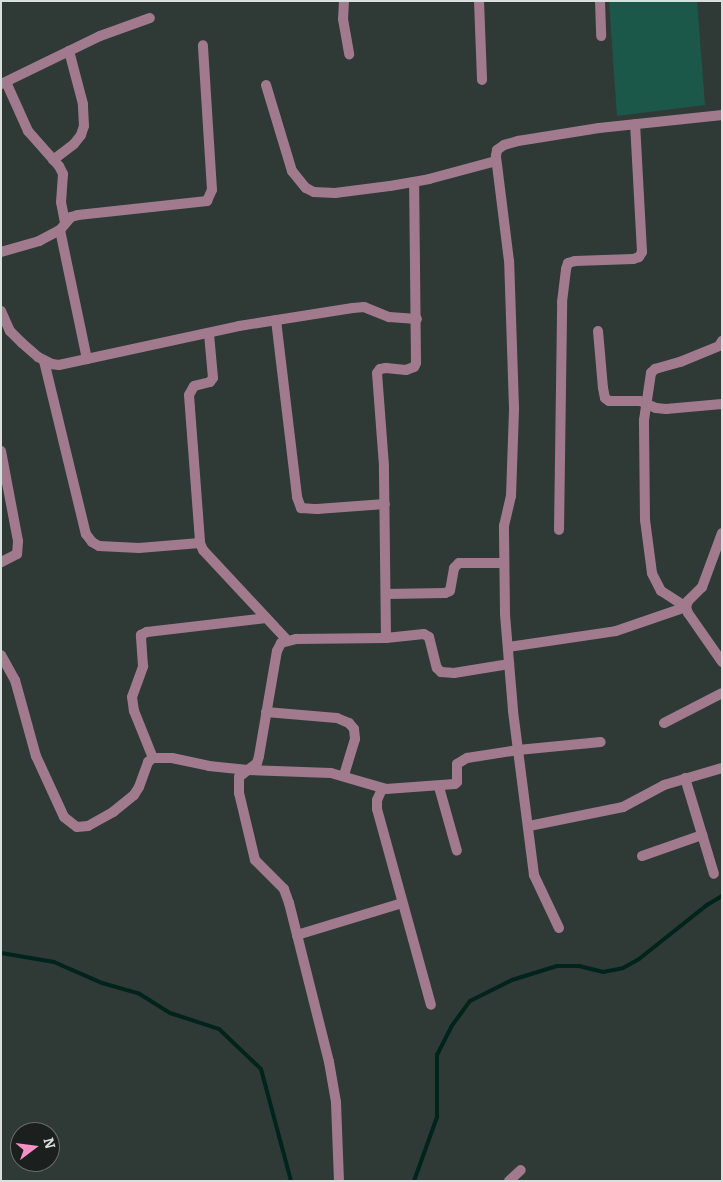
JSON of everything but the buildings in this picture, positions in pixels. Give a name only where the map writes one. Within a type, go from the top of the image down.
[{"type":"street","points":[[344,1],[343,20],[349,54]]},
{"type":"street","points":[[479,1],[482,80]]},
{"type":"street","points":[[600,1],[601,36]]},
{"type":"street","points":[[88,359],[62,227],[63,174],[28,131],[4,83],[100,36],[150,18]]},
{"type":"street","points":[[1,252],[39,241],[62,227],[71,217],[78,214],[207,201],[212,190],[203,45]]},
{"type":"street","points":[[53,160],[74,144],[81,135],[84,126],[83,104],[68,51]]},
{"type":"street","points":[[266,85],[292,171],[306,188],[314,192],[334,193],[414,182],[496,161]]},
{"type":"street","points":[[560,928],[534,875],[509,664],[504,563],[504,518],[511,496],[514,408],[509,261],[496,161],[497,150],[511,143],[634,124],[722,115]]},
{"type":"street","points":[[559,530],[562,302],[566,269],[568,263],[574,261],[633,259],[642,252],[634,124]]},
{"type":"street","points":[[386,638],[385,504],[377,373],[380,369],[386,368],[406,370],[414,368],[417,352],[417,319],[414,182]]},
{"type":"street","points":[[1,311],[10,331],[44,360],[60,365],[276,320],[364,307],[389,317],[417,319]]},
{"type":"street","points":[[276,320],[295,478],[301,508],[317,509],[385,504]]},
{"type":"street","points":[[598,331],[605,398],[609,401],[640,402],[656,408],[722,404]]},
{"type":"street","points":[[209,334],[213,378],[210,382],[194,386],[189,395],[200,543],[203,550],[287,640]]},
{"type":"street","points":[[686,606],[661,590],[652,573],[645,520],[644,420],[648,404],[650,373],[655,369],[680,362],[719,346],[722,342]]},
{"type":"street","points":[[44,360],[86,534],[92,542],[99,546],[139,548],[200,543]]},
{"type":"street","points":[[1,451],[18,541],[17,554],[1,562]]},
{"type":"street","points":[[722,533],[702,587],[688,601],[686,606],[688,613],[722,662]]},
{"type":"street","points":[[386,594],[445,593],[450,590],[454,568],[459,563],[504,563]]},
{"type":"street","points":[[508,647],[616,631],[686,606]]},
{"type":"street","points":[[153,758],[134,711],[132,697],[142,666],[141,635],[152,631],[266,618]]},
{"type":"street","points":[[339,1181],[336,1102],[329,1062],[287,895],[279,884],[258,866],[250,847],[238,782],[238,777],[257,762],[277,651],[281,643],[296,638],[386,638],[424,634],[429,637],[437,668],[440,672],[447,673],[509,664]]},
{"type":"street","points":[[1,655],[16,680],[36,756],[64,817],[76,827],[88,826],[113,812],[134,795],[148,762],[153,758],[172,758],[209,766],[248,770],[344,775],[382,789],[439,787],[456,784],[456,767],[460,761],[518,750],[601,742]]},
{"type":"street","points":[[664,723],[722,693]]},
{"type":"street","points":[[266,712],[337,718],[349,724],[354,730],[355,739],[344,775]]},
{"type":"street","points":[[529,826],[622,807],[664,785],[722,768]]},
{"type":"street","points":[[685,778],[714,874]]},
{"type":"street","points":[[439,787],[457,851]]},
{"type":"street","points":[[382,789],[377,800],[377,809],[431,1005]]},
{"type":"street","points":[[642,856],[702,835]]},
{"type":"street","points":[[297,935],[402,903]]},
{"type":"street","points":[[509,1181],[521,1170]]},
{"type":"green space","points":[[609,1],[697,1],[705,105],[617,116]]},
{"type":"waterway","points":[[414,1181],[437,1117],[437,1055],[451,1027],[470,1001],[512,980],[557,966],[579,966],[603,972],[623,968],[639,959],[707,905],[722,896]]},
{"type":"waterway","points":[[1,953],[54,962],[102,983],[138,993],[170,1013],[219,1029],[261,1069],[291,1181]]}]
